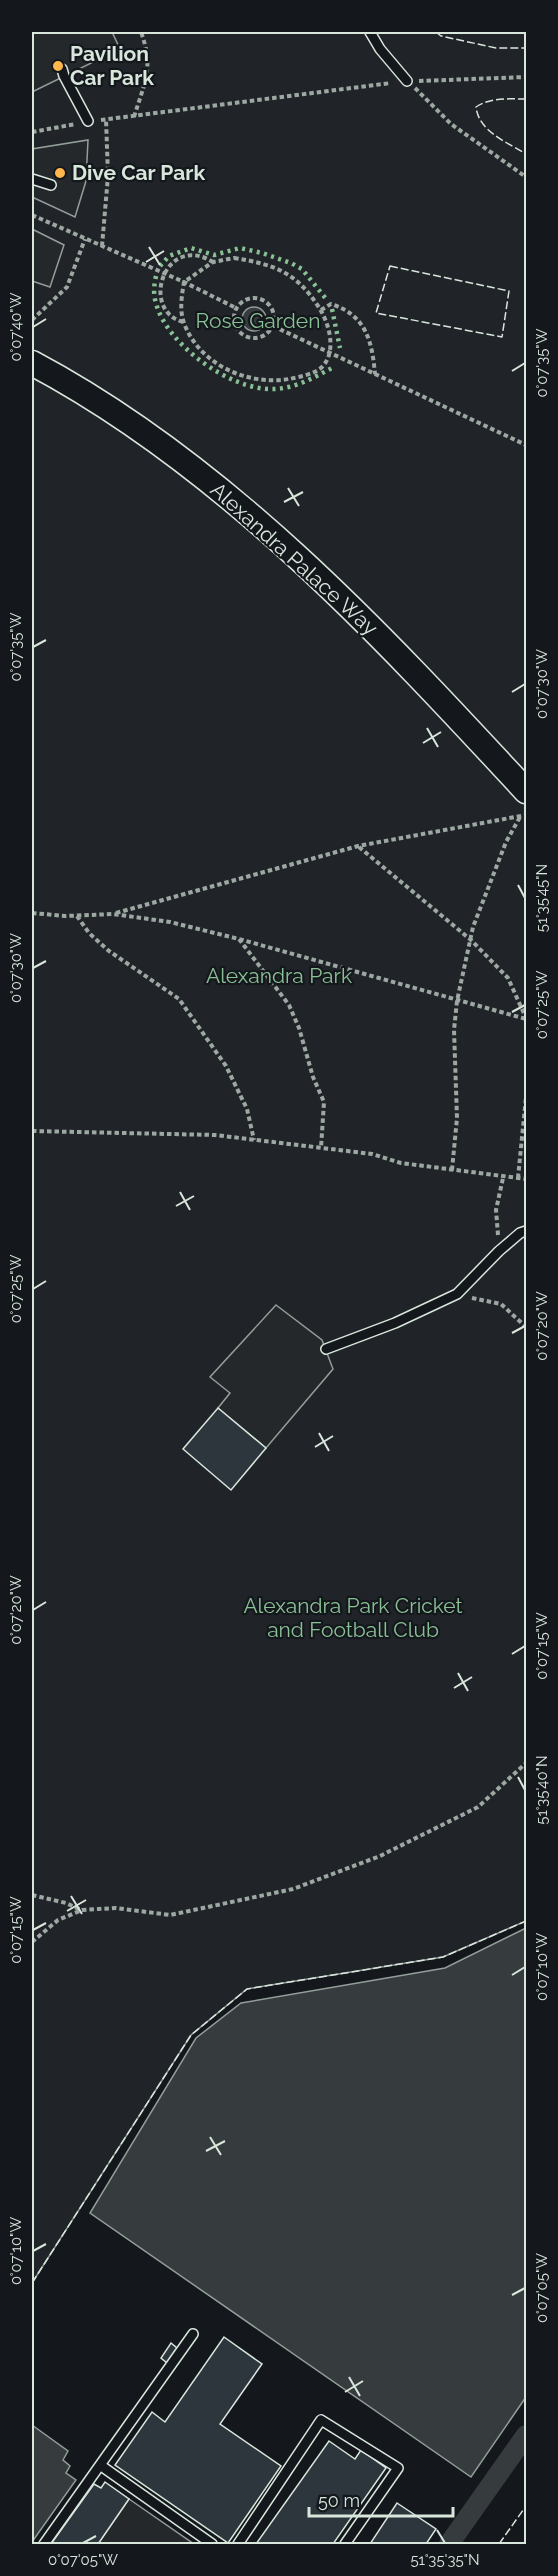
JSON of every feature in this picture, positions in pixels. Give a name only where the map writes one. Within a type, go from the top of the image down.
[{"type":"street","name":"Alexandra Palace Way","points":[[32,363],[97,400],[152,438],[220,491],[368,625],[526,790]]},
{"type":"lane","points":[[370,32],[380,49],[408,81]]},
{"type":"lane","points":[[62,69],[88,121]]},
{"type":"lane","points":[[32,179],[51,185]]},
{"type":"lane","points":[[326,1349],[394,1323],[457,1294],[499,1251],[520,1233],[526,1231]]},
{"type":"lane","points":[[45,2544],[193,2334]]},
{"type":"lane","points":[[238,2544],[321,2420],[398,2468],[345,2544]]},
{"type":"lane","points":[[100,2465],[212,2544]]},
{"type":"path","points":[[134,117],[149,66],[147,48],[141,32]]},
{"type":"path","points":[[32,132],[88,121],[134,117],[362,85],[526,77]]},
{"type":"path","points":[[408,81],[451,124],[526,177]]},
{"type":"path","points":[[102,246],[108,176],[106,119]]},
{"type":"path","points":[[32,215],[184,282],[236,308]]},
{"type":"path","points":[[32,320],[67,287],[84,239]]},
{"type":"path","points":[[183,322],[173,319],[165,312],[160,290],[164,274],[172,263],[190,254],[199,254],[213,262]]},
{"type":"path","points":[[234,258],[260,262],[285,271],[308,290],[321,310],[328,331],[330,353],[322,368],[299,377],[277,381],[249,379],[228,369],[201,352],[183,322],[180,303],[184,282],[213,262],[234,258]]},
{"type":"path","points":[[250,298],[266,301],[273,311],[273,326],[262,337],[246,337],[240,333],[234,321],[236,308],[243,300],[250,298]]},
{"type":"path","points":[[321,310],[331,304],[346,309],[362,325],[372,347],[375,374]]},
{"type":"path","points":[[273,326],[526,445]]},
{"type":"path","points":[[113,914],[358,846],[526,815]]},
{"type":"path","points":[[452,1170],[457,1118],[454,1030],[457,1001],[473,927],[507,842],[520,816]]},
{"type":"path","points":[[358,846],[471,940],[508,978],[526,1019]]},
{"type":"path","points":[[32,913],[113,914],[170,922],[526,1019]]},
{"type":"path","points":[[76,915],[89,933],[108,951],[179,999],[226,1066],[247,1109],[254,1140]]},
{"type":"path","points":[[239,939],[289,1005],[299,1028],[313,1077],[324,1102],[321,1148]]},
{"type":"path","points":[[518,1178],[526,1097]]},
{"type":"path","points":[[32,1131],[214,1135],[372,1155],[401,1163],[526,1179]]},
{"type":"path","points":[[500,1240],[496,1210],[503,1177]]},
{"type":"path","points":[[457,1294],[501,1304],[526,1327]]},
{"type":"path","points":[[32,1942],[58,1920],[82,1910],[116,1908],[170,1915],[293,1888],[380,1856],[478,1807],[526,1763]]},
{"type":"path","points":[[32,1895],[66,1903],[82,1910]]},
{"type":"green space","name":"Alexandra Park","points":[[32,32],[526,32],[526,1921],[443,1957],[247,1989],[191,2035],[32,2283]]},
{"type":"shaded area","name":"Pavilion Car Park","points":[[32,32],[112,32],[120,49],[32,92]]},
{"type":"shaded area","name":"Dive Car Park","points":[[88,140],[86,181],[75,217],[32,197],[32,149]]},
{"type":"shaded area","name":"Dive Car Park","points":[[32,229],[64,245],[50,287],[32,281]]},
{"type":"shaded area","points":[[254,307],[263,310],[266,319],[263,328],[254,331],[245,328],[242,319],[245,310]]},
{"type":"shaded area","points":[[276,1305],[322,1340],[333,1369],[266,1448],[218,1408],[230,1393],[210,1377]]},
{"type":"shaded area","points":[[526,1928],[526,2397],[471,2477],[90,2213],[196,2038],[241,2003],[445,1968]]},
{"type":"shaded area","points":[[32,2425],[68,2451],[63,2460],[70,2466],[66,2473],[76,2480],[32,2542]]},
{"type":"shaded area","points":[[129,2499],[194,2544],[98,2544]]},
{"type":"building","points":[[218,1408],[266,1448],[231,1490],[183,1449]]},
{"type":"building","points":[[224,2337],[262,2364],[220,2424],[281,2466],[228,2543],[115,2465],[152,2412],[165,2422]]},
{"type":"building","points":[[171,2343],[177,2348],[167,2363],[161,2358]]},
{"type":"building","points":[[329,2441],[355,2459],[361,2450],[386,2468],[333,2544],[256,2544]]},
{"type":"building","points":[[105,2482],[129,2499],[98,2544],[51,2544],[94,2484],[101,2488]]},
{"type":"building","points":[[397,2503],[436,2529],[426,2544],[370,2544]]},
{"type":"waterway","points":[[449,2544],[526,2435]]},
{"type":"hedge","points":[[160,266],[169,256],[191,248],[214,255],[240,248],[262,253],[302,269],[327,300]]},
{"type":"hedge","points":[[156,276],[154,296],[162,319],[172,334],[186,348],[219,373],[255,387],[280,389],[296,385],[332,368]]},
{"type":"hedge","points":[[332,309],[340,348]]},
{"type":"fence","points":[[436,32],[441,36],[496,48],[526,48]]},
{"type":"fence","points":[[526,99],[494,100],[476,107],[478,116],[488,130],[526,154]]},
{"type":"fence","points":[[390,266],[509,291],[502,337],[376,313],[390,266]]},
{"type":"fence","points":[[32,2283],[191,2035],[247,1989],[443,1957],[526,1921]]},
{"type":"fence","points":[[499,2544],[526,2506]]},
{"type":"place","name":"Pavilion Car Park","points":[[58,66]]},
{"type":"place","name":"Dive Car Park","points":[[60,173]]},
{"type":"park label","name":"Rose Garden","points":[[258,321]]},
{"type":"park label","name":"Alexandra Park Cricket and Football Club","points":[[353,1618]]}]
